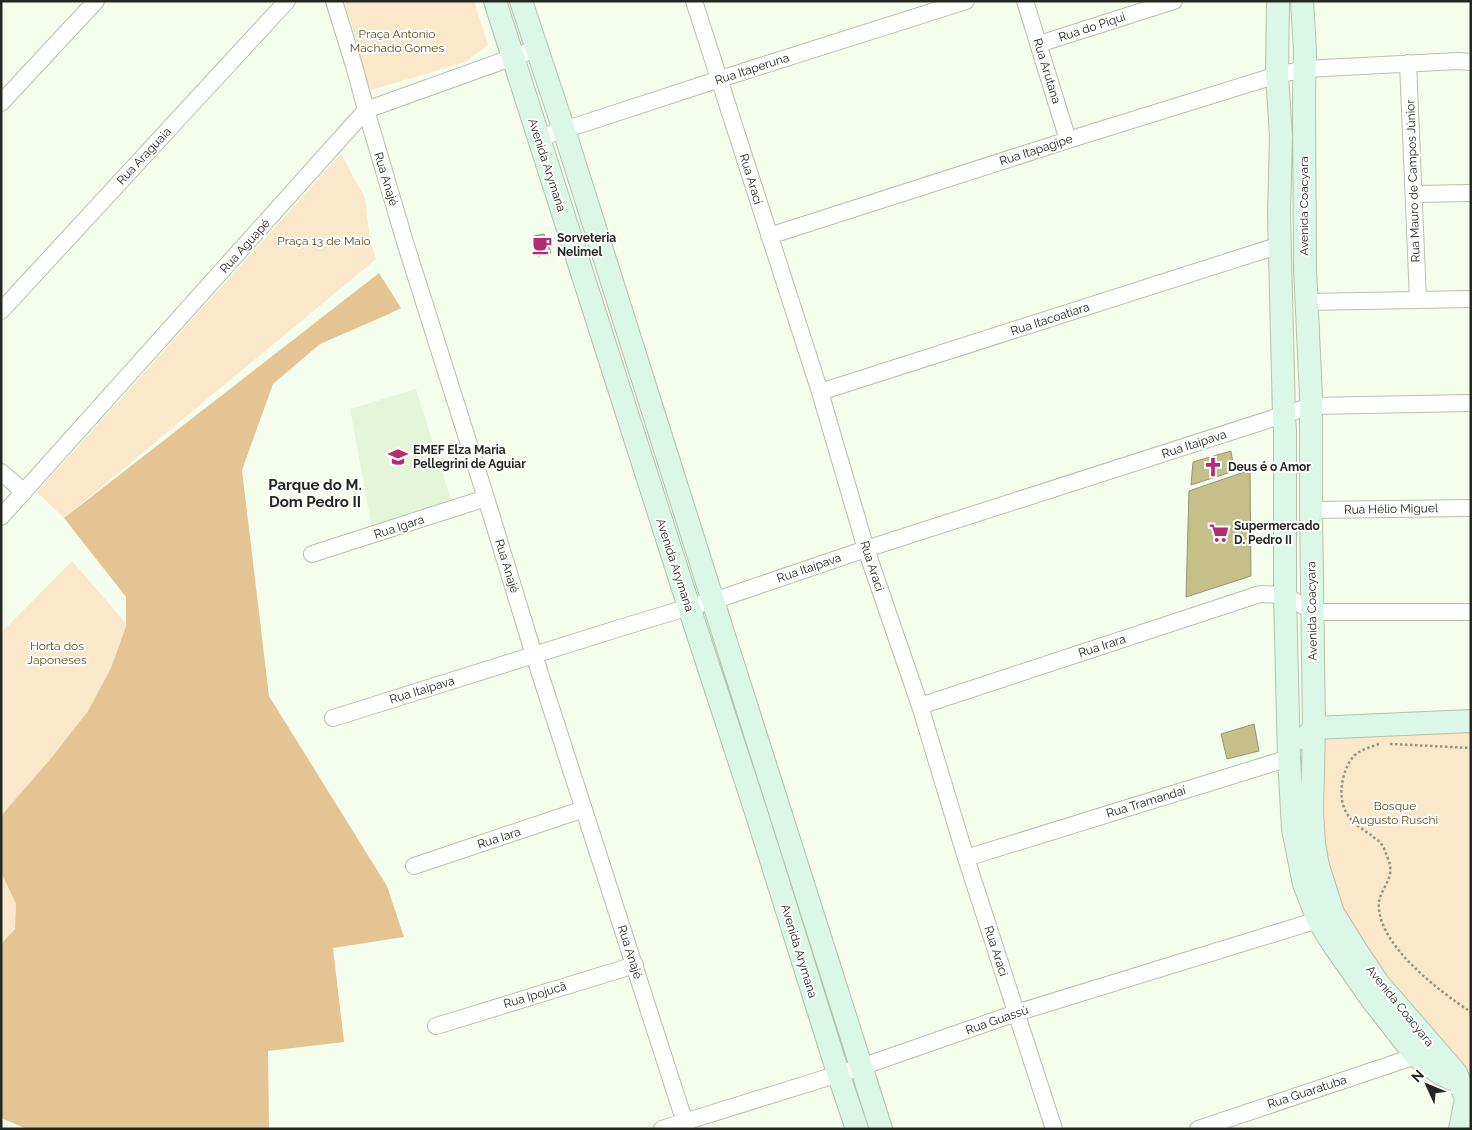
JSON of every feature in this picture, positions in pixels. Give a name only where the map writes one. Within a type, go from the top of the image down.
[{"type":"street","points":[[1,103],[96,1]]},
{"type":"street","name":"Rua Araguaia","points":[[1,311],[287,1]]},
{"type":"street","name":"Rua Anajé","points":[[334,1],[405,242],[565,754],[686,1125]]},
{"type":"street","name":"Avenida Arymana","points":[[495,1],[857,1129]]},
{"type":"street","name":"Avenida Arymana","points":[[521,1],[564,130],[881,1129]]},
{"type":"street","name":"Rua Araci","points":[[694,1],[820,392],[866,549],[920,706],[966,858],[1054,1129]]},
{"type":"street","name":"Rua Itaperuna","points":[[538,138],[966,1]]},
{"type":"street","name":"Rua Arutana","points":[[1026,1],[1068,140]]},
{"type":"street","name":"Rua do Piqui","points":[[1039,44],[1127,8],[1174,1]]},
{"type":"street","name":"Avenida Coacyara","points":[[1278,1],[1277,75],[1281,137],[1279,213],[1285,430],[1285,595],[1292,829],[1304,884],[1326,916],[1358,953],[1378,983],[1456,1073],[1465,1094]]},
{"type":"street","name":"Avenida Coacyara","points":[[1302,1],[1305,69],[1304,249],[1311,406],[1314,728],[1312,812],[1314,844],[1326,916],[1333,944],[1373,1001],[1416,1056],[1465,1094]]},
{"type":"street","name":"Rua Aguapé","points":[[1,517],[366,110],[536,49]]},
{"type":"street","name":"Rua Itapagipe","points":[[769,236],[1277,75],[1305,69],[1408,63],[1471,62]]},
{"type":"street","name":"Rua Mauro de Campos Júnior","points":[[1408,63],[1418,300]]},
{"type":"street","points":[[1414,194],[1471,193]]},
{"type":"street","name":"Rua Itacoatiara","points":[[820,392],[1280,245]]},
{"type":"street","points":[[1306,302],[1471,299]]},
{"type":"street","name":"Rua Itaipava","points":[[333,718],[688,607],[713,601],[866,549],[1311,406],[1471,403]]},
{"type":"street","points":[[1,472],[24,492]]},
{"type":"street","name":"Rua Igara","points":[[312,554],[486,498]]},
{"type":"street","name":"Rua Hélio Miguel","points":[[1311,510],[1471,508]]},
{"type":"street","name":"Rua Irara","points":[[920,706],[1260,594],[1285,595]]},
{"type":"street","points":[[1285,595],[1313,612],[1471,612]]},
{"type":"street","points":[[1289,758],[1314,728],[1471,720]]},
{"type":"street","name":"Rua Tramandaí","points":[[966,858],[1289,758]]},
{"type":"street","name":"Rua Iara","points":[[414,866],[584,809]]},
{"type":"street","name":"Rua Guassú","points":[[662,1129],[686,1125],[1016,1013],[1326,916]]},
{"type":"street","name":"Rua Ipojucã","points":[[436,1026],[635,965]]},
{"type":"street","name":"Rua Guaratuba","points":[[1198,1129],[1416,1056]]},
{"type":"street","points":[[1460,1129],[1465,1094]]},
{"type":"path","points":[[1381,744],[1364,749],[1355,756],[1346,770],[1342,789],[1346,812],[1359,827],[1382,843],[1390,862],[1390,878],[1379,901],[1382,924],[1390,938],[1409,962],[1441,991],[1471,1012]]},
{"type":"path","points":[[1388,744],[1471,748]]},
{"type":"shaded area","points":[[379,273],[401,308],[320,344],[273,384],[242,470],[269,696],[387,886],[404,937],[333,948],[344,1042],[268,1051],[269,1129],[27,1129],[1,1118],[1,944],[15,929],[16,904],[1,872],[1,816],[52,757],[88,711],[111,668],[126,626],[126,597],[64,518]]},
{"type":"shaded area","name":"EMEF Elza Maria Pellegrini de Aguiar","points":[[416,389],[453,506],[372,528],[350,409]]},
{"type":"green space","name":"Praça Antonio Machado Gomes","points":[[344,1],[474,1],[488,45],[465,62],[368,91],[354,32]]},
{"type":"green space","name":"Praça 13 de Maio","points":[[341,154],[365,198],[370,241],[376,259],[64,518],[37,492]]},
{"type":"green space","name":"Horta dos Japoneses","points":[[72,561],[124,621],[126,626],[111,668],[88,711],[52,757],[1,816],[1,633]]},
{"type":"green space","name":"Bosque Augusto Ruschi","points":[[1471,724],[1471,1077],[1464,1074],[1384,977],[1340,905],[1323,856],[1318,735]]},
{"type":"green space","points":[[1,872],[16,904],[15,929],[1,944]]},
{"type":"building","name":"Sorveteria Nelimel","points":[[544,234],[551,253],[538,256],[534,236]]},
{"type":"building","name":"Deus é o Amor","points":[[1231,451],[1234,471],[1191,485],[1193,462]]},
{"type":"building","name":"Supermercado D. Pedro II","points":[[1250,470],[1251,576],[1186,597],[1189,491]]},
{"type":"building","points":[[1254,724],[1259,751],[1227,759],[1221,734]]},
{"type":"place","name":"Sorveteria Nelimel","points":[[542,245]]},
{"type":"place","name":"EMEF Elza Maria Pellegrini de Aguiar","points":[[398,457]]},
{"type":"place","name":"Deus é o Amor","points":[[1213,467]]},
{"type":"place","name":"Supermercado D. Pedro II","points":[[1219,533]]},
{"type":"district","name":"Parque do M. Dom Pedro II","points":[[315,494]]}]
